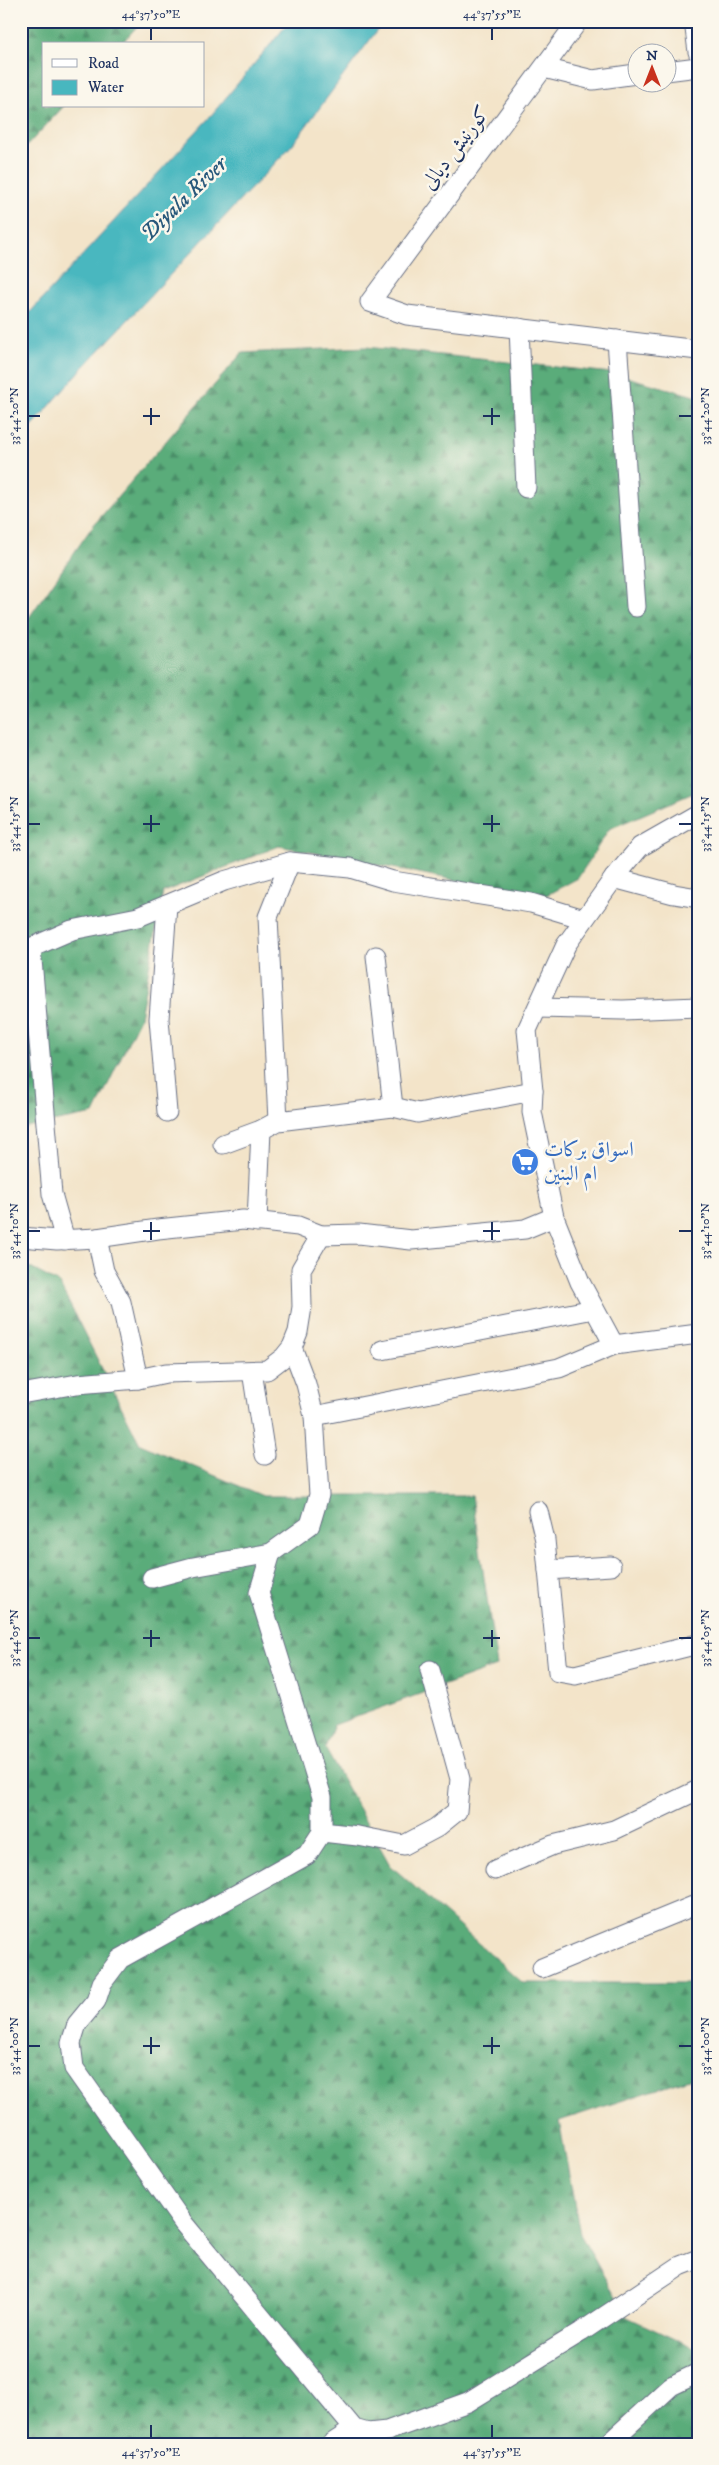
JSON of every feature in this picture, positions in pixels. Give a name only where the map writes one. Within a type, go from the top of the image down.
[{"type":"street","name":"كورنيش ديالى","points":[[519,328],[407,314],[370,302],[578,21]]},
{"type":"street","points":[[694,21],[698,52]]},
{"type":"street","points":[[676,69],[698,67]]},
{"type":"street","points":[[544,68],[593,80],[626,75]]},
{"type":"street","points":[[526,488],[519,328],[698,350]]},
{"type":"street","points":[[617,340],[636,607]]},
{"type":"street","points":[[614,1344],[580,1282],[554,1217],[532,1112],[533,1092],[527,1030],[566,945],[614,878],[640,846],[698,814]]},
{"type":"street","points":[[65,1240],[52,1194],[26,950],[72,930],[138,917],[224,881],[290,862],[350,868],[394,881],[531,904],[584,919]]},
{"type":"street","points":[[257,1222],[269,1126],[268,917],[290,862]]},
{"type":"street","points":[[614,878],[674,894],[698,898]]},
{"type":"street","points":[[167,905],[159,1019],[167,1112]]},
{"type":"street","points":[[376,956],[393,1107]]},
{"type":"street","points":[[538,1008],[697,1010]]},
{"type":"street","points":[[223,1144],[269,1126],[393,1107],[418,1113],[533,1092]]},
{"type":"street","points":[[21,1237],[65,1240],[98,1238],[158,1229],[243,1220],[298,1226],[321,1235],[359,1234],[411,1240],[525,1229],[554,1217]]},
{"type":"street","points":[[21,1394],[77,1384],[138,1379],[166,1373],[267,1370],[292,1348],[298,1332],[302,1307],[301,1270],[321,1235]]},
{"type":"street","points":[[98,1238],[104,1271],[122,1302],[138,1379]]},
{"type":"street","points":[[382,1350],[594,1309]]},
{"type":"street","points":[[314,1416],[559,1368],[614,1344],[698,1334]]},
{"type":"street","points":[[152,1578],[271,1553],[310,1525],[320,1495],[314,1416],[306,1384],[292,1348]]},
{"type":"street","points":[[252,1371],[265,1454]]},
{"type":"street","points":[[538,1511],[545,1540],[558,1672],[575,1675],[698,1644]]},
{"type":"street","points":[[271,1553],[259,1593],[322,1797],[322,1832],[308,1856],[120,1959],[102,1983],[96,2001],[77,2024],[71,2043],[74,2068],[184,2224],[354,2429],[368,2433],[387,2431],[468,2402],[581,2332],[680,2266],[698,2259]]},
{"type":"street","points":[[548,1570],[611,1566]]},
{"type":"street","points":[[322,1832],[358,1836],[404,1845],[436,1828],[457,1811],[460,1779],[430,1670]]},
{"type":"street","points":[[495,1870],[553,1845],[614,1830],[698,1790]]},
{"type":"street","points":[[542,1968],[698,1904]]},
{"type":"street","points":[[608,2444],[671,2386],[698,2373]]},
{"type":"street","points":[[331,2444],[354,2429]]},
{"type":"green space","points":[[21,21],[142,21],[123,42],[42,42],[42,108],[62,108],[21,152]]},
{"type":"green space","points":[[366,347],[612,373],[698,397],[698,791],[609,829],[578,878],[543,897],[279,846],[163,892],[140,1017],[94,1114],[21,1128],[21,629],[92,527],[242,353]]},
{"type":"green space","points":[[21,1263],[59,1283],[140,1444],[263,1496],[472,1496],[497,1666],[334,1725],[325,1748],[390,1865],[523,1983],[698,1983],[698,2076],[559,2121],[580,2234],[627,2317],[698,2350],[698,2444],[21,2444]]},
{"type":"water","name":"Diyala River","points":[[290,21],[384,21],[292,145],[80,371],[21,439],[21,322],[208,119]]},
{"type":"place","name":"اسواق بركات ام البنين","points":[[525,1162]]}]
